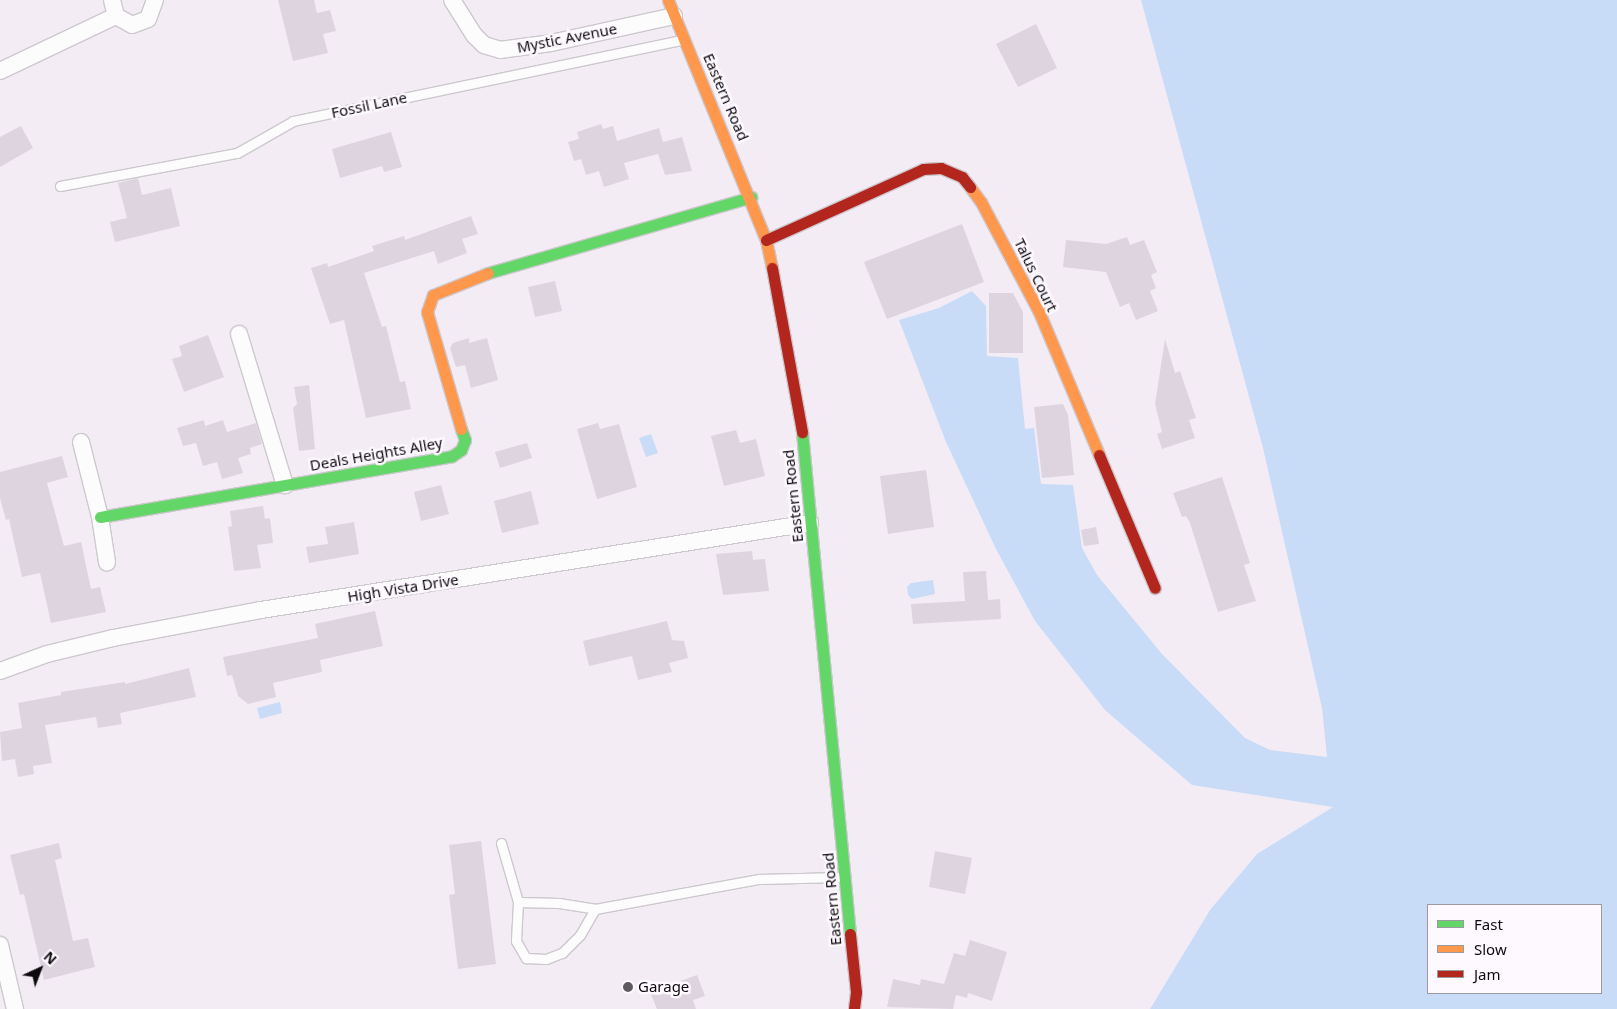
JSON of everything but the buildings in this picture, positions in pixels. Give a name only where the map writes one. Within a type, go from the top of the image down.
[{"type":"main road","name":"Eastern Road","points":[[668,0],[751,197],[766,240],[800,414],[856,992],[854,1009]]},
{"type":"main road","name":"Talus Court","points":[[766,240],[923,169],[941,168],[962,177],[981,202],[1039,312],[1155,588]]},
{"type":"main road","name":"Deals Heights Alley","points":[[100,517],[452,456],[461,450],[465,440],[430,330],[427,312],[433,295],[450,284],[751,197]]},
{"type":"street","points":[[0,71],[114,8],[126,24],[144,22],[152,14],[154,0]]},
{"type":"street","name":"Mystic Avenue","points":[[452,0],[474,35],[484,45],[500,50],[551,43],[674,16]]},
{"type":"street","points":[[239,334],[286,485]]},
{"type":"street","points":[[81,442],[100,517],[107,562]]},
{"type":"street","name":"High Vista Drive","points":[[0,671],[47,654],[113,638],[261,610],[810,523]]},
{"type":"street","points":[[0,946],[15,1009]]},
{"type":"lane","name":"Fossil Lane","points":[[60,186],[237,153],[292,121],[685,39]]},
{"type":"lane","points":[[501,843],[518,902],[516,941],[520,953],[534,960],[562,953],[580,935],[595,909]]},
{"type":"lane","points":[[518,902],[559,903],[595,909],[759,879],[845,876]]},
{"type":"water","points":[[1141,0],[1617,0],[1617,1009],[1150,1009],[1210,910],[1257,854],[1333,807],[1192,785],[1105,710],[1035,621],[996,549],[946,442],[899,320],[939,308],[972,291],[986,306],[987,356],[1018,358],[1025,429],[1034,428],[1041,484],[1073,485],[1082,548],[1097,575],[1162,654],[1245,738],[1270,750],[1327,757],[1322,708],[1263,448]]},
{"type":"water","points":[[651,434],[658,453],[646,457],[639,438]]},
{"type":"water","points":[[933,580],[935,594],[912,599],[908,595],[907,587],[911,583]]},
{"type":"water","points":[[280,702],[282,713],[260,719],[257,708]]},
{"type":"traffic: fast","points":[[488,273],[751,197]]},
{"type":"traffic: fast","points":[[100,517],[452,456],[461,450],[465,440],[461,429]]},
{"type":"traffic: fast","points":[[802,432],[850,934]]},
{"type":"traffic: slow","points":[[668,0],[766,240],[772,268]]},
{"type":"traffic: slow","points":[[970,187],[981,202],[1039,312],[1099,455]]},
{"type":"traffic: slow","points":[[461,429],[427,312],[433,295],[488,273]]},
{"type":"traffic: jam","points":[[766,240],[923,169],[941,168],[962,177],[970,187]]},
{"type":"traffic: jam","points":[[772,268],[802,432]]},
{"type":"traffic: jam","points":[[1099,455],[1155,588]]},
{"type":"traffic: jam","points":[[850,934],[856,992],[854,1009]]},
{"type":"place","name":"Garage","points":[[628,987]]}]
